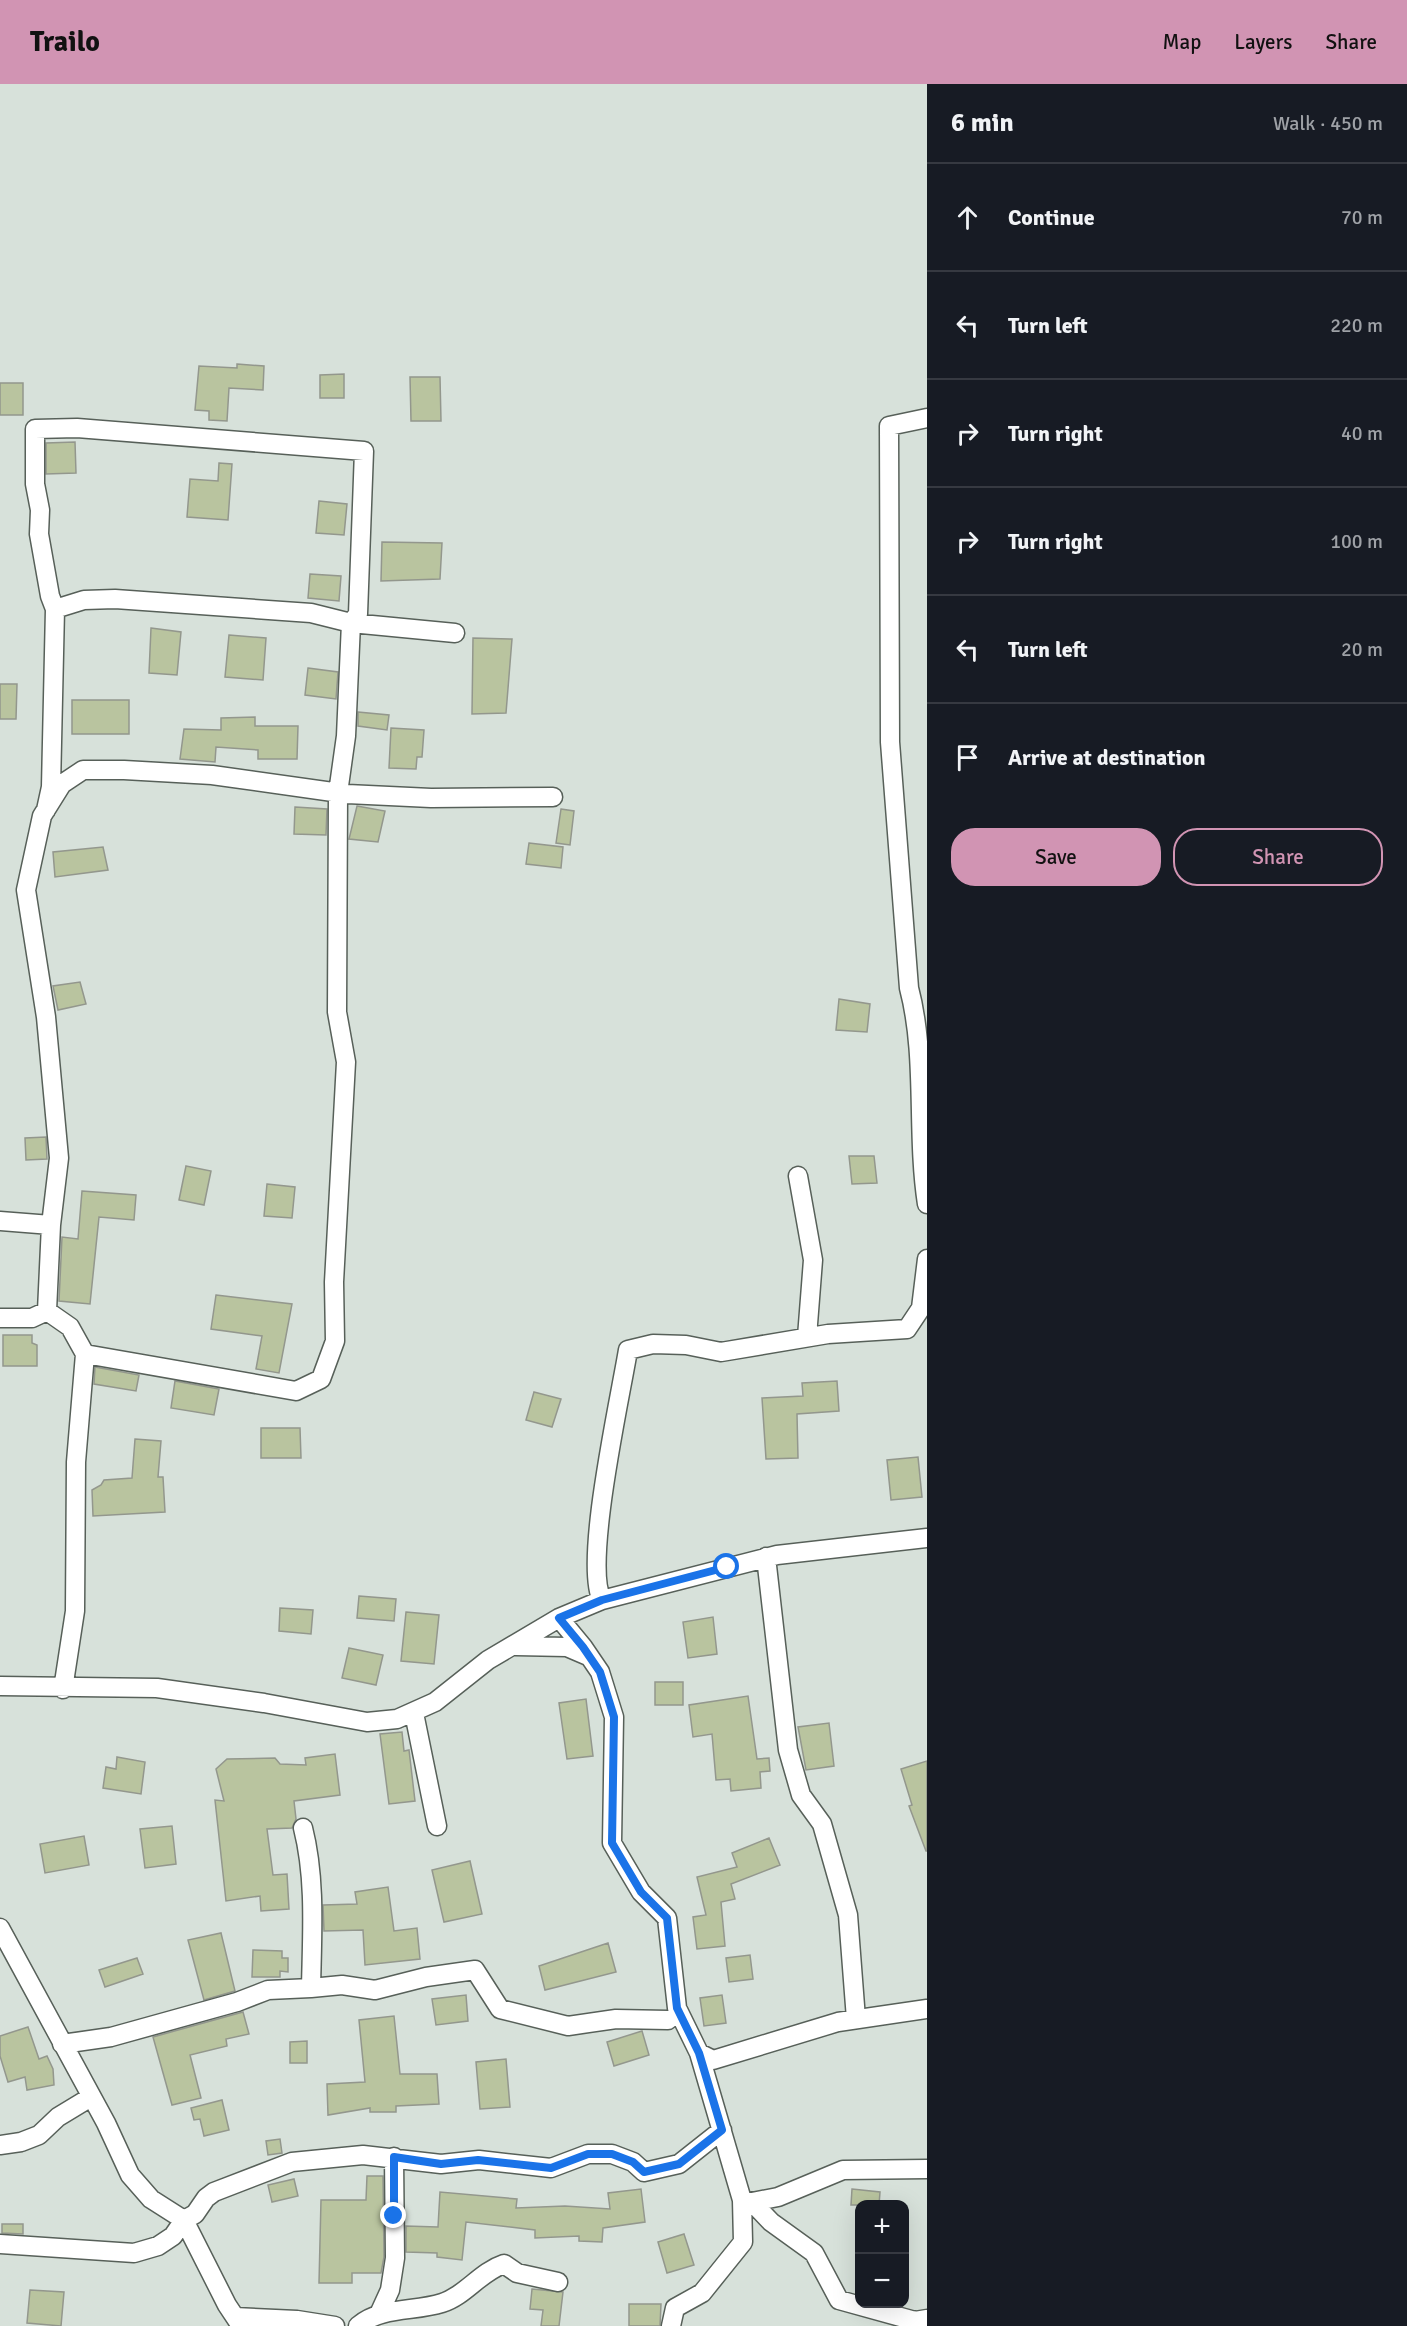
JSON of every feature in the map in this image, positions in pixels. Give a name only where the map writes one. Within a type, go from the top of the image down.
[{"type":"street","points":[[927,418],[889,426],[889,461],[890,742],[909,988],[919,1012],[924,1064],[927,1204]]},
{"type":"street","points":[[46,810],[51,786],[55,609],[50,596],[39,534],[40,510],[34,484],[35,429],[77,428],[364,451],[358,614],[351,623],[346,736],[338,793],[337,1012],[346,1062],[334,1282],[335,1341],[321,1379],[296,1391],[84,1354]]},
{"type":"street","points":[[55,609],[84,600],[115,599],[311,613],[351,623],[455,633]]},
{"type":"street","points":[[47,1311],[51,1225],[59,1158],[46,1017],[26,890],[42,816],[62,784],[83,770],[212,775],[338,793],[431,798],[553,796]]},
{"type":"street","points":[[798,1176],[813,1260],[807,1337]]},
{"type":"street","points":[[0,1221],[51,1225]]},
{"type":"street","points":[[602,1600],[597,1590],[596,1551],[628,1350],[664,1344],[686,1345],[721,1352],[807,1337],[907,1329],[921,1308],[927,1260]]},
{"type":"street","points":[[47,1311],[70,1327],[84,1354],[76,1461],[75,1611],[63,1689]]},
{"type":"street","points":[[0,1318],[32,1318],[47,1311]]},
{"type":"street","points":[[0,1686],[177,1690],[367,1722],[397,1719],[435,1702],[488,1660],[559,1618],[602,1600],[766,1557],[833,1547],[927,1539]]},
{"type":"street","points":[[766,1557],[788,1750],[801,1795],[822,1824],[848,1915],[856,2019]]},
{"type":"street","points":[[559,1618],[600,1672],[614,1717],[612,1843],[641,1892],[667,1918],[677,2008],[699,2053],[722,2130],[747,2201],[743,2242],[702,2293],[675,2308],[671,2326]]},
{"type":"street","points":[[514,1646],[567,1647],[590,1657]]},
{"type":"street","points":[[414,1713],[437,1826]]},
{"type":"street","points":[[303,1827],[308,1850],[312,1909],[311,1988]]},
{"type":"street","points":[[0,1928],[91,2097],[130,2175],[139,2187],[163,2209],[184,2220],[238,2321],[297,2320],[335,2326]]},
{"type":"street","points":[[62,2044],[111,2037],[237,2002],[268,1990],[342,1985],[375,1990],[426,1977],[475,1970],[500,2009],[568,2026],[616,2019],[668,2020]]},
{"type":"street","points":[[699,2053],[713,2060],[838,2022],[927,2008]]},
{"type":"street","points":[[0,2145],[21,2142],[39,2135],[58,2117],[91,2097]]},
{"type":"street","points":[[0,2244],[134,2253],[158,2246],[173,2236],[184,2220],[195,2214],[206,2198],[214,2192],[292,2163],[363,2155],[441,2164],[478,2160],[551,2168],[588,2154],[612,2154],[633,2162],[644,2172],[679,2164],[722,2130]]},
{"type":"street","points":[[379,2314],[390,2290],[395,2258],[394,2157]]},
{"type":"street","points":[[747,2201],[778,2197],[843,2170],[927,2169]]},
{"type":"street","points":[[747,2201],[771,2222],[814,2253],[839,2300],[915,2320],[927,2319]]},
{"type":"street","points":[[356,2325],[379,2314],[443,2303],[482,2274],[504,2265],[518,2273],[558,2282]]},
{"type":"building","points":[[237,364],[264,366],[263,390],[229,388],[227,421],[209,420],[209,411],[195,410],[199,366],[237,368]]},
{"type":"building","points":[[344,374],[344,398],[320,398],[320,375]]},
{"type":"building","points":[[410,377],[440,377],[441,421],[411,421]]},
{"type":"building","points":[[0,383],[23,383],[23,415],[0,415]]},
{"type":"building","points":[[75,442],[76,473],[46,474],[46,443]]},
{"type":"building","points":[[219,463],[232,464],[228,520],[187,517],[190,479],[218,481]]},
{"type":"building","points":[[319,501],[347,504],[344,535],[316,533]]},
{"type":"building","points":[[382,542],[442,543],[440,579],[381,581]]},
{"type":"building","points":[[310,574],[341,576],[339,601],[308,598]]},
{"type":"building","points":[[151,628],[181,632],[177,675],[149,673]]},
{"type":"building","points":[[229,635],[266,638],[263,680],[225,677]]},
{"type":"building","points":[[473,638],[512,639],[506,713],[472,714]]},
{"type":"building","points":[[308,668],[338,672],[336,699],[305,695]]},
{"type":"building","points":[[0,684],[17,684],[16,719],[0,719]]},
{"type":"building","points":[[72,700],[129,700],[129,734],[72,734]]},
{"type":"building","points":[[358,712],[389,715],[387,730],[358,726]]},
{"type":"building","points":[[255,717],[255,726],[298,726],[297,759],[258,759],[258,750],[216,747],[215,762],[180,759],[184,729],[221,730],[221,718]]},
{"type":"building","points":[[391,728],[424,730],[422,757],[417,757],[416,769],[389,768]]},
{"type":"building","points":[[357,806],[385,811],[378,842],[349,839]]},
{"type":"building","points":[[295,807],[327,809],[326,835],[294,834]]},
{"type":"building","points":[[561,809],[574,811],[570,845],[556,843]]},
{"type":"building","points":[[529,843],[563,847],[561,868],[526,864]]},
{"type":"building","points":[[103,847],[108,870],[55,877],[53,852]]},
{"type":"building","points":[[80,982],[86,1004],[58,1010],[53,986]]},
{"type":"building","points":[[839,999],[870,1004],[867,1032],[836,1030]]},
{"type":"building","points":[[46,1137],[47,1159],[26,1160],[25,1138]]},
{"type":"building","points":[[849,1156],[874,1156],[877,1183],[852,1184]]},
{"type":"building","points":[[186,1166],[211,1171],[204,1205],[179,1200]]},
{"type":"building","points":[[267,1184],[295,1187],[292,1218],[264,1216]]},
{"type":"building","points":[[82,1191],[136,1195],[134,1220],[99,1217],[90,1304],[59,1301],[62,1237],[78,1239]]},
{"type":"building","points":[[216,1295],[292,1304],[279,1373],[256,1369],[262,1336],[211,1329]]},
{"type":"building","points":[[3,1335],[32,1335],[32,1343],[37,1345],[37,1366],[3,1366]]},
{"type":"building","points":[[95,1367],[139,1375],[136,1391],[94,1384]]},
{"type":"building","points":[[175,1381],[219,1389],[214,1415],[171,1408]]},
{"type":"building","points":[[837,1381],[839,1411],[797,1414],[798,1458],[766,1459],[762,1398],[803,1396],[802,1383]]},
{"type":"building","points":[[534,1392],[561,1399],[552,1427],[526,1420]]},
{"type":"building","points":[[261,1428],[300,1428],[301,1458],[261,1458]]},
{"type":"building","points":[[135,1439],[161,1441],[158,1477],[163,1477],[165,1512],[93,1516],[92,1490],[101,1485],[104,1480],[132,1478]]},
{"type":"building","points":[[918,1457],[922,1497],[891,1500],[887,1460]]},
{"type":"building","points":[[359,1596],[396,1599],[394,1621],[357,1618]]},
{"type":"building","points":[[280,1608],[313,1610],[311,1634],[279,1631]]},
{"type":"building","points":[[406,1612],[439,1615],[434,1664],[401,1661]]},
{"type":"building","points":[[713,1617],[717,1654],[688,1658],[683,1622]]},
{"type":"building","points":[[349,1648],[383,1655],[376,1685],[342,1678]]},
{"type":"building","points":[[655,1682],[683,1682],[683,1705],[655,1705]]},
{"type":"building","points":[[748,1696],[757,1759],[769,1758],[770,1771],[760,1772],[761,1788],[731,1791],[730,1779],[716,1780],[712,1734],[693,1737],[689,1705]]},
{"type":"building","points":[[586,1699],[593,1756],[567,1759],[559,1703]]},
{"type":"building","points":[[829,1723],[834,1766],[806,1770],[798,1727]]},
{"type":"building","points":[[402,1732],[404,1751],[409,1750],[415,1801],[389,1804],[380,1734]]},
{"type":"building","points":[[335,1754],[340,1795],[294,1801],[296,1819],[292,1828],[267,1829],[273,1875],[287,1874],[289,1909],[261,1911],[260,1896],[226,1901],[215,1800],[224,1801],[216,1769],[227,1759],[275,1758],[280,1764],[306,1765],[305,1758]]},
{"type":"building","points":[[117,1757],[145,1762],[141,1794],[103,1788],[106,1767],[116,1769]]},
{"type":"building","points":[[927,1761],[926,1851],[909,1806],[912,1805],[901,1769]]},
{"type":"building","points":[[172,1826],[176,1864],[145,1868],[140,1829]]},
{"type":"building","points":[[84,1836],[89,1865],[45,1873],[40,1844]]},
{"type":"building","points":[[769,1838],[780,1865],[731,1884],[735,1899],[721,1902],[725,1946],[697,1949],[693,1917],[706,1915],[697,1877],[737,1867],[732,1853]]},
{"type":"building","points":[[470,1861],[482,1914],[444,1922],[432,1870]]},
{"type":"building","points":[[388,1887],[394,1931],[417,1928],[420,1959],[365,1965],[363,1930],[324,1931],[323,1905],[357,1904],[355,1892]]},
{"type":"building","points":[[221,1933],[235,1991],[204,2000],[188,1940]]},
{"type":"building","points":[[608,1943],[616,1972],[545,1990],[539,1966]]},
{"type":"building","points":[[253,1950],[282,1951],[282,1958],[288,1958],[288,1972],[280,1971],[280,1977],[252,1977]]},
{"type":"building","points":[[750,1955],[753,1979],[729,1982],[726,1958]]},
{"type":"building","points":[[137,1958],[143,1974],[105,1987],[99,1970]]},
{"type":"building","points":[[466,1995],[468,2021],[436,2025],[432,1999]]},
{"type":"building","points":[[722,1995],[726,2023],[704,2026],[700,1998]]},
{"type":"building","points":[[243,2012],[249,2034],[226,2039],[227,2046],[190,2055],[201,2098],[172,2105],[153,2037]]},
{"type":"building","points":[[394,2016],[400,2074],[437,2074],[439,2104],[396,2106],[396,2112],[370,2112],[370,2108],[328,2115],[327,2084],[365,2082],[359,2020]]},
{"type":"building","points":[[28,2027],[39,2059],[47,2056],[53,2069],[54,2085],[27,2090],[25,2077],[8,2082],[0,2056],[0,2036]]},
{"type":"building","points":[[642,2031],[649,2055],[614,2066],[607,2042]]},
{"type":"building","points":[[307,2041],[307,2063],[290,2063],[290,2042]]},
{"type":"building","points":[[506,2059],[510,2107],[480,2109],[476,2062]]},
{"type":"building","points":[[222,2100],[229,2130],[204,2136],[200,2119],[194,2120],[191,2108]]},
{"type":"building","points":[[280,2139],[282,2153],[268,2155],[266,2141]]},
{"type":"building","points":[[367,2176],[383,2176],[384,2257],[381,2273],[352,2273],[352,2283],[319,2283],[321,2200],[366,2200]]},
{"type":"building","points":[[294,2179],[298,2196],[272,2202],[268,2185]]},
{"type":"building","points":[[641,2189],[645,2222],[603,2228],[602,2242],[579,2241],[579,2236],[535,2238],[535,2230],[466,2222],[462,2260],[437,2257],[437,2253],[406,2252],[406,2226],[438,2227],[440,2192],[517,2199],[516,2208],[565,2206],[610,2209],[608,2193]]},
{"type":"building","points":[[852,2189],[880,2192],[879,2200],[855,2200],[855,2205],[851,2205]]},
{"type":"building","points":[[2,2224],[23,2224],[23,2234],[2,2233]]},
{"type":"building","points":[[684,2234],[694,2265],[667,2273],[658,2242]]},
{"type":"building","points":[[532,2289],[563,2292],[559,2326],[541,2326],[543,2310],[530,2309]]},
{"type":"building","points":[[30,2290],[64,2292],[61,2326],[27,2323]]},
{"type":"building","points":[[629,2304],[661,2304],[660,2326],[629,2326]]},
{"type":"route","points":[[394,2216],[394,2157],[441,2164],[478,2160],[551,2168],[588,2154],[612,2154],[633,2162],[644,2172],[679,2164],[722,2130],[699,2053],[677,2008],[667,1918],[641,1892],[612,1843],[614,1717],[600,1672],[559,1618],[602,1600],[727,1567]]}]
